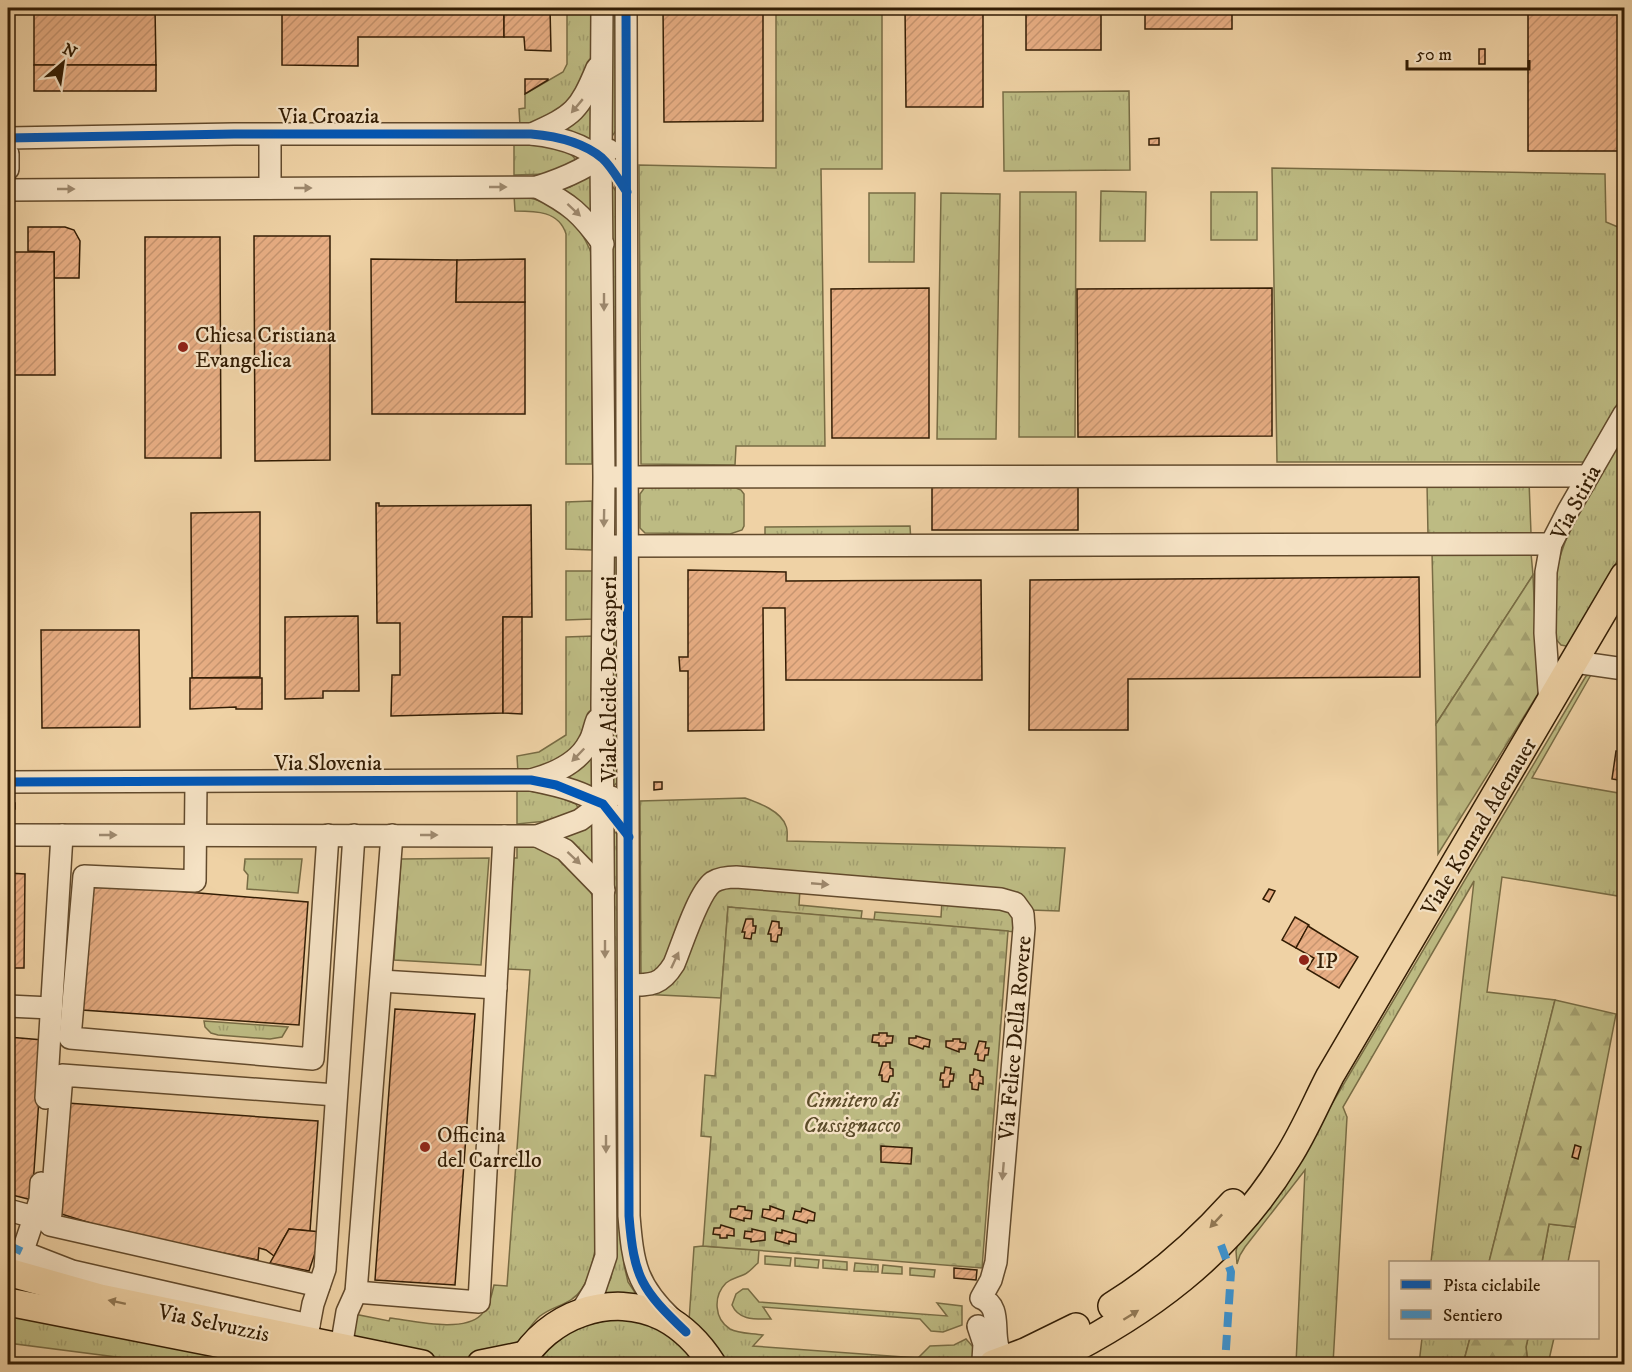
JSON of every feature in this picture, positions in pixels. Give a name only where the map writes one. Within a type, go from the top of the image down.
[{"type":"main road","name":"Viale Konrad Adenauer","points":[[1044,1365],[1094,1338],[1155,1300],[1189,1275],[1221,1245],[1271,1183],[1289,1155],[1330,1076],[1624,576]]},
{"type":"main road","name":"Viale Konrad Adenauer","points":[[993,1363],[1081,1325],[1131,1294],[1183,1254],[1212,1227],[1237,1198],[1330,1076]]},
{"type":"main road","name":"Via Selvuzzis","points":[[15,1266],[65,1269],[100,1298],[308,1333],[332,1356]]},
{"type":"main road","name":"Via Selvuzzis","points":[[8,1302],[332,1356],[422,1365]]},
{"type":"main road","points":[[481,1365],[523,1360],[541,1336],[560,1322],[581,1312],[608,1306],[636,1308],[663,1317],[705,1352]]},
{"type":"street","name":"Viale Alcide De Gasperi","points":[[581,1312],[595,1289],[606,1256],[602,705],[604,477],[602,8]]},
{"type":"street","name":"Viale Alcide De Gasperi","points":[[627,8],[629,1205],[632,1250],[644,1287],[657,1304],[705,1352]]},
{"type":"street","name":"Via Croazia","points":[[531,134],[565,119],[577,108],[586,95],[602,57]]},
{"type":"street","points":[[8,190],[537,187],[559,180],[601,158],[627,132]]},
{"type":"street","name":"Via Croazia","points":[[8,138],[531,134],[556,136],[601,158],[627,193]]},
{"type":"street","name":"Via Croazia","points":[[270,135],[270,188]]},
{"type":"street","points":[[8,154],[8,169]]},
{"type":"street","points":[[537,187],[565,201],[587,222],[603,244]]},
{"type":"street","name":"Via Stiria","points":[[1550,704],[1545,621],[1546,572],[1551,544],[1624,414]]},
{"type":"street","points":[[604,477],[1588,476]]},
{"type":"street","points":[[627,546],[1551,544]]},
{"type":"street","name":"Viale Alcide De Gasperi","points":[[604,546],[627,546]]},
{"type":"street","points":[[1575,662],[1624,669]]},
{"type":"street","name":"Via Slovenia","points":[[531,780],[565,767],[578,756],[589,743],[602,705]]},
{"type":"street","name":"Via Slovenia","points":[[8,782],[531,780],[556,785],[603,804],[629,837]]},
{"type":"street","points":[[8,835],[537,836],[580,820],[603,804],[628,780]]},
{"type":"street","points":[[196,782],[195,881],[84,876],[70,1038],[313,1059],[328,835]]},
{"type":"street","points":[[15,1266],[40,1200],[62,835]]},
{"type":"street","points":[[308,1333],[312,1304],[325,1269],[354,835]]},
{"type":"street","points":[[332,1356],[347,1312],[357,1292],[392,835]]},
{"type":"street","points":[[357,1292],[479,1302],[504,836]]},
{"type":"street","points":[[537,836],[565,850],[604,890]]},
{"type":"street","name":"Via Felice Della Rovere","points":[[628,985],[655,983],[668,973],[703,895],[714,882],[723,878],[736,877],[1001,899],[1015,903],[1023,914],[1024,928],[996,1262],[991,1280],[981,1298],[989,1303],[994,1311],[997,1347],[993,1363]]},
{"type":"street","points":[[381,981],[496,988]]},
{"type":"street","points":[[8,1005],[51,1008]]},
{"type":"street","points":[[319,1286],[50,1225],[62,1075],[336,1095]]},
{"type":"street","points":[[8,1210],[34,1217]]},
{"type":"street","points":[[978,1326],[993,1363]]},
{"type":"green space","points":[[567,8],[592,8],[592,52],[588,70],[570,101],[545,120],[520,126],[519,109],[525,108],[525,94],[563,72],[567,64]]},
{"type":"green space","points":[[609,8],[619,8],[618,128],[610,139]]},
{"type":"green space","points":[[776,8],[882,8],[882,169],[821,169],[825,446],[736,446],[735,465],[641,464],[639,165],[776,168]]},
{"type":"green space","points":[[1129,91],[1130,170],[1004,171],[1003,92]]},
{"type":"green space","points":[[592,102],[592,148],[557,133]]},
{"type":"green space","points":[[514,143],[558,149],[572,156],[576,161],[548,174],[514,175]]},
{"type":"green space","points":[[1272,168],[1605,174],[1606,222],[1618,227],[1622,396],[1584,462],[1277,462]]},
{"type":"green space","points":[[592,174],[593,220],[558,190],[570,187]]},
{"type":"green space","points":[[610,183],[618,194],[620,468],[611,467]]},
{"type":"green space","points":[[1101,191],[1146,192],[1145,241],[1100,241]]},
{"type":"green space","points":[[1020,192],[1076,192],[1075,437],[1019,437]]},
{"type":"green space","points":[[1211,192],[1257,192],[1257,240],[1211,240]]},
{"type":"green space","points":[[869,193],[915,193],[914,262],[869,262]]},
{"type":"green space","points":[[941,193],[1000,194],[996,439],[937,439]]},
{"type":"green space","points":[[514,195],[541,201],[562,213],[579,231],[592,255],[592,464],[566,464],[566,234],[558,221],[546,214],[515,211]]},
{"type":"green space","points":[[1620,441],[1624,444],[1624,549],[1570,643],[1566,646],[1561,645],[1555,638],[1555,601],[1556,574],[1562,549],[1585,502]]},
{"type":"green space","points":[[1529,481],[1531,533],[1428,535],[1427,483]]},
{"type":"green space","points":[[645,487],[736,488],[744,494],[744,526],[742,530],[730,534],[645,533],[640,528],[640,494]]},
{"type":"green space","points":[[592,501],[592,550],[566,549],[566,502]]},
{"type":"green space","points":[[910,526],[911,543],[765,543],[765,527]]},
{"type":"green space","points":[[1432,552],[1531,553],[1533,575],[1436,724]]},
{"type":"green space","points":[[613,553],[619,554],[621,778],[612,788]]},
{"type":"green space","points":[[566,571],[593,571],[593,619],[566,620]]},
{"type":"green space","points":[[1533,575],[1538,694],[1438,854],[1436,724]]},
{"type":"green space","points":[[594,636],[594,703],[588,725],[576,745],[555,763],[518,773],[517,756],[539,752],[566,735],[566,637]]},
{"type":"green space","points":[[1592,673],[1532,778],[1624,794],[1624,897],[1502,877],[1487,992],[1555,1000],[1489,1261],[1431,1261],[1474,881],[1343,1107],[1347,1117],[1333,1364],[1296,1364],[1305,1170],[1245,1247],[1237,1264],[1236,1251],[1239,1239],[1320,1124],[1586,676]]},
{"type":"green space","points":[[595,748],[595,795],[561,778]]},
{"type":"green space","points":[[517,789],[554,795],[576,804],[578,808],[576,813],[557,820],[517,824]]},
{"type":"green space","points":[[745,798],[769,808],[779,816],[787,828],[787,841],[1065,848],[1059,911],[1030,910],[731,867],[662,965],[653,974],[641,978],[640,801]]},
{"type":"green space","points":[[595,817],[595,870],[558,836]]},
{"type":"green space","points":[[612,829],[622,839],[624,1265],[628,1282],[638,1297],[600,1300],[611,1278],[614,1258]]},
{"type":"green space","points":[[517,842],[540,845],[582,875],[592,895],[596,917],[596,1245],[589,1275],[578,1295],[540,1316],[514,1347],[491,1356],[472,1359],[432,1358],[355,1339],[354,1314],[389,1321],[390,1318],[451,1325],[463,1323],[473,1320],[484,1312],[490,1301],[494,1285],[507,1286],[530,970],[505,969],[511,858],[517,858]]},
{"type":"green space","points":[[489,858],[481,965],[394,960],[401,859]]},
{"type":"green space","points":[[245,859],[302,859],[298,893],[247,889],[248,875],[244,870]]},
{"type":"green space","points":[[727,886],[800,889],[799,905],[862,911],[861,919],[728,907],[721,998],[640,994],[700,918],[718,891]]},
{"type":"green space","points":[[942,901],[1006,909],[1013,915],[1016,932],[874,920],[875,912],[941,917]]},
{"type":"green space","name":"Cimitero di Cussignacco","points":[[728,907],[1008,931],[982,1268],[703,1246],[711,1137],[701,1136],[705,1075],[715,1076]]},
{"type":"green space","points":[[1555,1000],[1616,1014],[1575,1227],[1549,1224],[1542,1261],[1489,1261]]},
{"type":"green space","points":[[204,1021],[288,1027],[282,1037],[270,1039],[218,1035],[211,1033],[205,1027]]},
{"type":"green space","points":[[1549,1224],[1575,1227],[1568,1261],[1542,1261]]},
{"type":"green space","points":[[694,1247],[759,1250],[758,1263],[747,1273],[726,1283],[717,1301],[718,1313],[730,1329],[763,1335],[753,1346],[918,1358],[930,1346],[954,1345],[966,1339],[974,1348],[975,1364],[728,1364],[689,1321]]},
{"type":"green space","points":[[765,1256],[791,1258],[790,1266],[765,1264]]},
{"type":"green space","points":[[795,1258],[819,1260],[818,1268],[795,1266]]},
{"type":"green space","points":[[823,1260],[847,1262],[847,1270],[823,1268]]},
{"type":"green space","points":[[855,1263],[878,1265],[878,1272],[854,1271]]},
{"type":"green space","points":[[883,1265],[902,1267],[902,1274],[882,1273]]},
{"type":"green space","points":[[910,1268],[935,1270],[934,1277],[910,1275]]},
{"type":"green space","points":[[743,1289],[748,1289],[759,1302],[947,1316],[937,1303],[962,1306],[962,1325],[943,1332],[931,1331],[920,1319],[763,1307],[771,1319],[748,1318],[739,1314],[732,1305],[736,1294]]},
{"type":"green space","points":[[8,1313],[264,1364],[171,1364],[8,1343]]},
{"type":"green space","points":[[624,1319],[653,1324],[678,1338],[700,1364],[537,1364],[555,1343],[574,1330],[597,1323]]},
{"type":"green space","points":[[1422,1339],[1470,1339],[1463,1364],[1419,1364]]},
{"type":"green space","points":[[1470,1339],[1528,1339],[1526,1347],[1528,1364],[1463,1364]]},
{"type":"green space","points":[[1528,1339],[1554,1339],[1548,1364],[1528,1364],[1526,1347]]},
{"type":"building","points":[[34,8],[155,8],[156,65],[34,65]]},
{"type":"building","points":[[282,8],[504,8],[504,37],[358,37],[358,66],[282,65]]},
{"type":"building","points":[[504,8],[550,8],[551,51],[525,50],[524,37],[504,37]]},
{"type":"building","points":[[663,8],[763,8],[763,121],[664,122]]},
{"type":"building","points":[[905,8],[983,8],[983,107],[906,107]]},
{"type":"building","points":[[1026,8],[1101,8],[1101,50],[1026,50]]},
{"type":"building","points":[[1145,8],[1232,8],[1232,29],[1145,29]]},
{"type":"building","points":[[1528,8],[1624,8],[1624,151],[1528,151]]},
{"type":"building","points":[[1479,49],[1485,49],[1485,64],[1479,64]]},
{"type":"building","points":[[34,65],[156,65],[156,91],[34,91]]},
{"type":"building","points":[[525,79],[548,79],[548,80],[525,94]]},
{"type":"building","points":[[1159,138],[1159,145],[1149,145],[1149,139]]},
{"type":"building","points":[[28,227],[65,227],[74,230],[80,241],[79,278],[54,278],[54,252],[28,251]]},
{"type":"building","points":[[254,236],[330,236],[330,460],[255,461]]},
{"type":"building","name":"Chiesa Cristiana Evangelica","points":[[145,237],[220,237],[221,458],[145,458]]},
{"type":"building","points":[[8,252],[54,252],[55,375],[8,375]]},
{"type":"building","points":[[371,259],[457,260],[456,302],[525,302],[525,414],[372,414]]},
{"type":"building","points":[[525,259],[525,302],[456,302],[457,260]]},
{"type":"building","points":[[929,288],[929,438],[832,438],[831,289]]},
{"type":"building","points":[[1272,288],[1272,436],[1078,437],[1077,289]]},
{"type":"building","points":[[1078,486],[1078,530],[932,530],[932,487]]},
{"type":"building","points":[[376,503],[379,503],[379,506],[531,505],[532,617],[503,617],[503,713],[391,716],[392,675],[400,675],[400,623],[377,623]]},
{"type":"building","points":[[260,512],[260,677],[192,678],[191,513]]},
{"type":"building","points":[[688,570],[786,572],[786,581],[981,580],[982,680],[786,680],[785,608],[763,608],[764,730],[688,731],[688,671],[680,671],[679,657],[688,657]]},
{"type":"building","points":[[1419,577],[1420,677],[1128,679],[1128,730],[1029,730],[1030,580]]},
{"type":"building","points":[[358,616],[359,691],[323,691],[323,698],[285,699],[285,617]]},
{"type":"building","points":[[503,617],[522,617],[522,714],[503,713]]},
{"type":"building","points":[[41,630],[139,630],[140,727],[42,728]]},
{"type":"building","points":[[190,678],[262,678],[262,709],[236,709],[236,707],[190,709]]},
{"type":"building","points":[[1616,751],[1624,752],[1624,781],[1612,779]]},
{"type":"building","points":[[654,782],[662,782],[662,789],[654,790]]},
{"type":"building","points":[[8,803],[15,803],[15,809],[8,809]]},
{"type":"building","points":[[8,873],[25,874],[24,968],[8,968]]},
{"type":"building","points":[[91,884],[308,902],[299,1025],[82,1010]]},
{"type":"building","points":[[1269,889],[1275,891],[1269,902],[1263,899]]},
{"type":"building","points":[[1295,917],[1309,925],[1296,948],[1282,940]]},
{"type":"building","points":[[746,919],[753,919],[753,926],[756,926],[751,939],[744,938],[745,932],[742,932]]},
{"type":"building","points":[[772,921],[779,922],[779,928],[782,928],[777,942],[771,941],[771,934],[768,934]]},
{"type":"building","points":[[1308,926],[1358,957],[1339,988],[1307,969],[1314,958],[1296,948]]},
{"type":"building","name":"Officina del Carrello","points":[[395,1009],[475,1014],[455,1285],[375,1280]]},
{"type":"building","points":[[879,1033],[893,1036],[892,1043],[879,1046],[879,1043],[872,1042],[873,1035],[879,1035]]},
{"type":"building","points":[[916,1036],[930,1040],[929,1047],[924,1046],[923,1049],[909,1044],[909,1038],[916,1038]]},
{"type":"building","points":[[8,1037],[43,1040],[32,1200],[8,1194]]},
{"type":"building","points":[[953,1039],[960,1039],[960,1042],[966,1043],[965,1049],[959,1049],[959,1052],[946,1047],[946,1041],[953,1041]]},
{"type":"building","points":[[979,1041],[986,1042],[985,1048],[989,1048],[984,1061],[978,1060],[978,1054],[975,1054]]},
{"type":"building","points":[[883,1062],[890,1062],[890,1068],[893,1069],[893,1076],[890,1076],[888,1082],[882,1081],[882,1075],[879,1075]]},
{"type":"building","points":[[945,1067],[951,1068],[950,1074],[954,1074],[949,1087],[943,1087],[943,1080],[940,1080]]},
{"type":"building","points":[[974,1069],[980,1071],[980,1076],[983,1077],[983,1084],[979,1083],[978,1090],[972,1089],[970,1082],[970,1075],[973,1075]]},
{"type":"building","points":[[67,1103],[318,1121],[310,1231],[289,1229],[274,1256],[259,1248],[258,1260],[122,1233],[55,1212]]},
{"type":"building","points":[[1575,1145],[1581,1147],[1578,1159],[1572,1157]]},
{"type":"building","points":[[881,1146],[912,1148],[911,1164],[881,1162]]},
{"type":"building","points":[[738,1206],[752,1211],[751,1219],[744,1218],[744,1221],[730,1217],[731,1209],[737,1209]]},
{"type":"building","points":[[770,1206],[784,1211],[783,1219],[777,1218],[776,1221],[762,1217],[763,1209],[770,1210]]},
{"type":"building","points":[[802,1208],[815,1213],[814,1221],[808,1220],[807,1223],[793,1219],[795,1211],[801,1212]]},
{"type":"building","points":[[721,1225],[734,1229],[734,1236],[727,1235],[727,1238],[720,1238],[720,1235],[713,1234],[714,1228],[720,1228]]},
{"type":"building","points":[[289,1229],[322,1232],[309,1271],[270,1263]]},
{"type":"building","points":[[752,1229],[765,1232],[765,1240],[751,1242],[751,1239],[744,1238],[745,1231],[752,1232]]},
{"type":"building","points":[[782,1230],[796,1234],[796,1242],[789,1241],[789,1244],[775,1240],[776,1232],[782,1233]]},
{"type":"building","points":[[954,1268],[977,1270],[976,1280],[954,1278]]},
{"type":"marked path","points":[[8,1245],[23,1252]]},
{"type":"marked path","points":[[1221,1245],[1231,1272],[1225,1364]]},
{"type":"cycle path","points":[[626,8],[629,1216],[634,1254],[642,1281],[659,1304],[686,1332]]},
{"type":"cycle path","points":[[8,138],[234,134],[531,134],[568,141],[594,152],[609,166],[627,192]]},
{"type":"cycle path","points":[[8,782],[531,780],[556,785],[603,804],[629,837]]},
{"type":"place","name":"Chiesa Cristiana Evangelica","points":[[183,347]]},
{"type":"place","name":"IP","points":[[1304,960]]},
{"type":"place","name":"Officina del Carrello","points":[[425,1147]]}]
